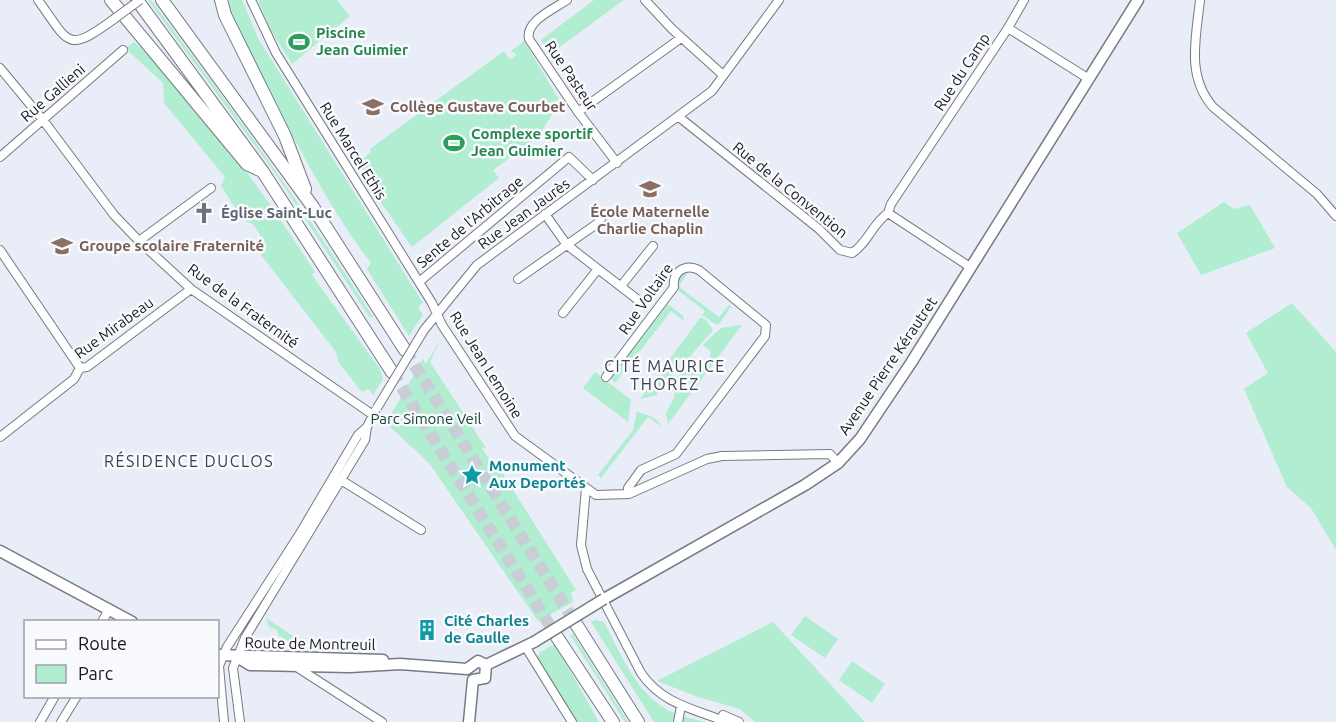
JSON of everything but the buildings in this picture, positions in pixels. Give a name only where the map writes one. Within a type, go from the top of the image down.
[{"type":"highway","points":[[111,0],[247,164],[263,171]]},
{"type":"highway","points":[[139,0],[263,171],[392,372]]},
{"type":"highway","points":[[162,0],[313,207],[405,350]]},
{"type":"highway","points":[[221,0],[225,15],[285,136],[313,207]]},
{"type":"highway","points":[[576,624],[638,722]]},
{"type":"highway","points":[[558,637],[613,722]]},
{"type":"main road","name":"Avenue Pierre Kérautret","points":[[486,665],[529,644],[806,485],[838,463],[867,429],[1138,0]]},
{"type":"main road","points":[[0,551],[127,620]]},
{"type":"main road","points":[[220,656],[237,657]]},
{"type":"main road","name":"Route de Montreuil","points":[[237,657],[347,658],[387,660],[400,664]]},
{"type":"main road","name":"Route de Montreuil","points":[[237,657],[250,665],[400,664],[467,669]]},
{"type":"main road","points":[[473,662],[486,665],[485,678],[473,680],[468,676],[467,669],[473,662]]},
{"type":"main road","points":[[469,722],[473,680]]},
{"type":"street","points":[[38,0],[65,37],[74,41],[84,41],[139,0]]},
{"type":"street","name":"Rue Marcel Ethis","points":[[251,0],[276,53],[437,314]]},
{"type":"street","name":"Rue Pasteur","points":[[567,0],[531,25],[527,32],[529,39],[578,112],[617,163]]},
{"type":"street","points":[[645,0],[681,38],[723,75]]},
{"type":"street","name":"Rue Jean Jaurès","points":[[220,656],[299,535],[424,330],[477,265],[712,91],[779,0]]},
{"type":"street","points":[[1008,28],[1024,0]]},
{"type":"street","points":[[1200,1],[1194,63],[1200,90],[1213,107],[1317,194],[1336,216]]},
{"type":"street","name":"Rue du Camp","points":[[888,213],[891,204],[1008,28],[1089,79]]},
{"type":"street","points":[[578,112],[681,38]]},
{"type":"street","name":"Rue Gallieni","points":[[0,157],[123,50]]},
{"type":"street","name":"Rue de la Fraternité","points":[[0,68],[43,120],[114,215],[191,289],[375,412]]},
{"type":"street","name":"Rue de la Convention","points":[[679,117],[819,229],[840,250],[852,253],[862,246],[880,219],[888,213]]},
{"type":"street","name":"Sente de l'Arbitrage","points":[[419,282],[569,157],[593,180]]},
{"type":"street","points":[[139,241],[211,188]]},
{"type":"street","points":[[888,213],[970,267]]},
{"type":"street","points":[[545,214],[567,245],[642,303]]},
{"type":"street","points":[[518,279],[567,245],[603,216]]},
{"type":"street","points":[[621,286],[653,246]]},
{"type":"street","points":[[0,250],[80,368]]},
{"type":"street","name":"Rue Voltaire","points":[[606,377],[674,287],[675,276],[683,268],[690,267],[699,270],[766,325],[765,336],[676,454],[641,470],[628,488],[628,494]]},
{"type":"street","points":[[563,313],[598,268]]},
{"type":"street","name":"Rue Mirabeau","points":[[0,437],[74,379],[80,368],[87,367],[191,289]]},
{"type":"street","name":"Rue Jean Lemoine","points":[[437,314],[515,436],[596,495],[628,494],[707,459],[722,456],[830,454],[838,463]]},
{"type":"street","name":"Rue Jean Jaurès","points":[[237,657],[245,638],[365,440],[366,427]]},
{"type":"street","points":[[341,480],[421,530]]},
{"type":"street","points":[[586,488],[581,545],[587,569],[650,686],[673,704],[727,722]]},
{"type":"street","points":[[103,620],[109,609]]},
{"type":"street","points":[[529,644],[572,722]]},
{"type":"street","points":[[220,656],[219,672],[224,722]]},
{"type":"street","points":[[237,657],[233,668],[240,722]]},
{"type":"street","points":[[294,666],[382,722]]},
{"type":"street","points":[[40,722],[54,698]]},
{"type":"street","points":[[61,722],[76,698]]},
{"type":"street","points":[[678,722],[681,706]]},
{"type":"street","points":[[694,711],[713,711],[739,722]]},
{"type":"green space","points":[[148,0],[151,0],[265,156],[373,317],[370,318],[275,173]]},
{"type":"green space","points":[[229,0],[242,0],[259,40],[423,303],[418,307],[423,315],[409,336],[367,269],[371,263],[340,218],[299,148],[233,20]]},
{"type":"green space","name":"Piscine Jean Guimier","points":[[258,0],[337,0],[350,16],[292,64],[270,29]]},
{"type":"green space","points":[[594,0],[624,0],[550,54],[541,40]]},
{"type":"green space","name":"Complexe sportif Jean Guimier","points":[[524,41],[560,101],[539,136],[493,170],[499,178],[412,247],[355,165],[371,152],[370,149],[504,51],[510,59],[517,55],[511,51]]},
{"type":"green space","points":[[134,42],[159,66],[208,121],[275,212],[315,272],[312,274],[314,278],[380,369],[383,379],[373,395],[369,389],[362,392],[339,363],[336,352],[261,255],[266,245],[253,224],[243,220],[221,186],[225,177],[164,103],[163,83],[125,48]]},
{"type":"green space","points":[[1224,202],[1234,209],[1250,205],[1275,248],[1201,275],[1177,233]]},
{"type":"green space","points":[[684,271],[687,274],[679,286],[683,290],[719,317],[729,305],[731,307],[719,324],[715,324],[702,315],[705,311],[679,291],[676,286],[680,274]]},
{"type":"green space","points":[[1292,303],[1336,352],[1336,550],[1311,508],[1287,487],[1244,389],[1268,373],[1246,333]]},
{"type":"green space","points":[[668,304],[683,316],[684,321],[671,311],[615,383],[611,378]]},
{"type":"green space","points":[[700,318],[705,319],[713,330],[672,377],[661,385],[657,395],[640,399]]},
{"type":"green space","points":[[742,325],[668,424],[666,413],[674,398],[677,377],[692,356],[700,363],[709,358],[711,352],[703,345],[721,328]]},
{"type":"green space","name":"Parc Simone Veil","points":[[440,340],[430,362],[486,448],[482,448],[495,469],[498,466],[576,590],[571,593],[573,602],[538,621],[429,463],[386,423],[423,359],[426,364]]},
{"type":"green space","points":[[595,372],[631,400],[628,422],[583,388]]},
{"type":"green space","points":[[637,412],[654,419],[661,426],[648,417],[601,478],[598,475],[633,430]]},
{"type":"green space","points":[[805,616],[838,639],[825,658],[791,635]]},
{"type":"green space","points":[[266,618],[307,645],[295,644],[279,636],[276,629],[269,627]]},
{"type":"green space","points":[[595,620],[604,622],[629,670],[645,692],[675,714],[706,722],[654,722],[591,622]]},
{"type":"green space","points":[[773,622],[865,722],[755,722],[740,709],[698,697],[657,681]]},
{"type":"green space","points":[[573,634],[628,722],[625,722],[570,635]]},
{"type":"green space","points":[[555,644],[599,722],[577,722],[537,659],[540,652]]},
{"type":"green space","points":[[852,661],[885,684],[872,703],[839,680]]},
{"type":"tunnel","points":[[405,350],[576,624]]},
{"type":"tunnel","points":[[392,372],[557,637]]},
{"type":"place","name":"Piscine Jean Guimier","points":[[299,42]]},
{"type":"place","name":"Collège Gustave Courbet","points":[[373,107]]},
{"type":"place","name":"Complexe sportif Jean Guimier","points":[[454,143]]},
{"type":"place","name":"École Maternelle Charlie Chaplin","points":[[650,189]]},
{"type":"place","name":"Église Saint-Luc","points":[[204,213]]},
{"type":"place","name":"Groupe scolaire Fraternité","points":[[62,246]]},
{"type":"place","name":"Monument Aux Deportés","points":[[472,475]]},
{"type":"place","name":"Cité Charles de Gaulle","points":[[427,630]]},
{"type":"district","name":"CITÉ MAURICE THOREZ","points":[[665,375]]},
{"type":"district","name":"RÉSIDENCE DUCLOS","points":[[189,461]]}]
